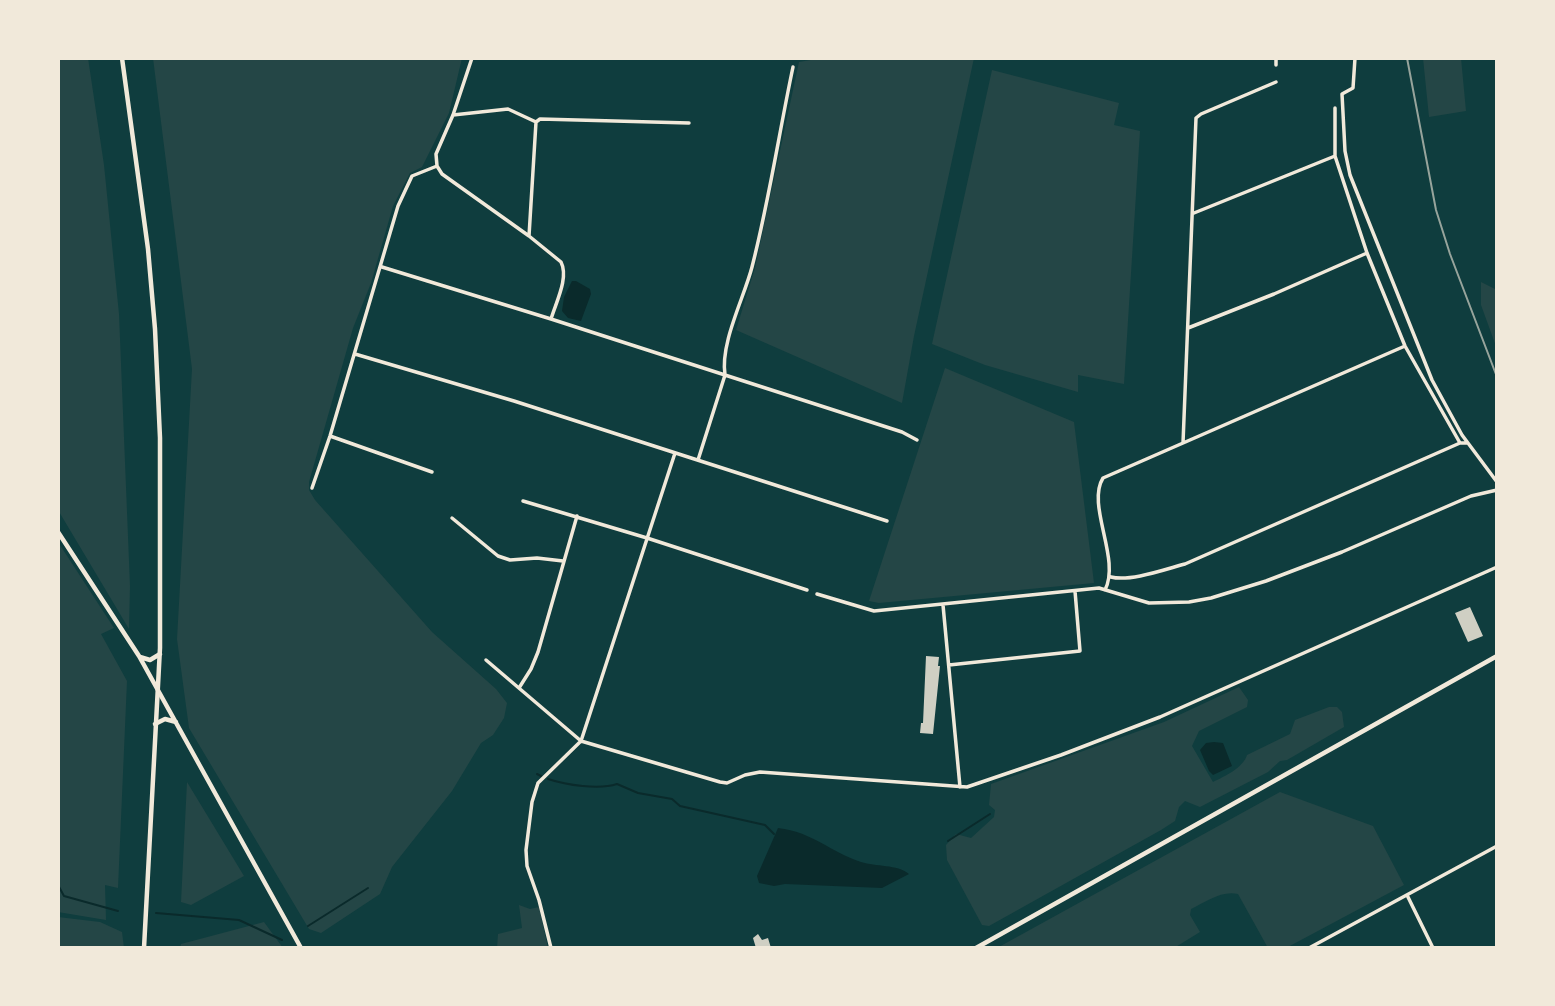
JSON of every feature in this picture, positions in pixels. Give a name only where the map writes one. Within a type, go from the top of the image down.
[{"type":"main road","points":[[121,58],[146,236],[155,328],[162,548],[160,654],[144,948]]},
{"type":"main road","points":[[58,532],[139,656],[301,948]]},
{"type":"main road","points":[[139,656],[150,660],[160,654]]},
{"type":"main road","points":[[976,948],[1497,656]]},
{"type":"main road","points":[[155,725],[165,719],[176,722]]},
{"type":"street","points":[[472,58],[453,115],[436,154],[437,166],[442,174],[556,257],[564,268],[564,277],[551,319]]},
{"type":"street","points":[[1276,58],[1276,65]]},
{"type":"street","points":[[1355,58],[1353,88],[1342,94],[1345,151],[1350,175],[1432,380],[1467,443],[1497,482]]},
{"type":"street","points":[[698,460],[725,375],[728,344],[752,267],[793,67]]},
{"type":"street","points":[[1183,443],[1196,118],[1276,82]]},
{"type":"street","points":[[1335,108],[1335,156],[1367,253],[1405,346],[1460,443]]},
{"type":"street","points":[[453,115],[508,109],[536,122]]},
{"type":"street","points":[[536,122],[541,119],[689,124]]},
{"type":"street","points":[[529,236],[536,122]]},
{"type":"street","points":[[1194,213],[1335,156]]},
{"type":"street","points":[[312,488],[382,267],[398,206],[412,176],[437,166]]},
{"type":"street","points":[[1188,327],[1274,294],[1367,253]]},
{"type":"street","points":[[382,267],[902,432],[917,440]]},
{"type":"street","points":[[1105,590],[1111,577],[1098,499],[1103,478],[1405,346]]},
{"type":"street","points":[[355,354],[887,521]]},
{"type":"street","points":[[330,436],[432,472]]},
{"type":"street","points":[[1111,577],[1117,579],[1152,573],[1185,564],[1460,443],[1467,443]]},
{"type":"street","points":[[551,948],[527,866],[526,850],[532,802],[538,783],[581,741],[675,453]]},
{"type":"street","points":[[817,594],[874,611],[1099,588],[1149,603],[1189,602],[1266,581],[1342,552],[1471,496],[1497,490]]},
{"type":"street","points":[[523,501],[807,590]]},
{"type":"street","points":[[519,688],[538,652],[577,516]]},
{"type":"street","points":[[452,518],[498,556],[510,560],[537,558],[563,561]]},
{"type":"street","points":[[486,660],[581,741],[720,782],[727,783],[760,772],[967,787],[1160,717],[1497,567]]},
{"type":"street","points":[[949,665],[1080,651],[1075,591]]},
{"type":"street","points":[[943,605],[960,787]]},
{"type":"street","points":[[1310,948],[1497,846]]},
{"type":"street","points":[[1407,895],[1433,948]]},
{"type":"shaded area","points":[[58,58],[88,58],[104,165],[119,314],[130,586],[129,629],[58,510]]},
{"type":"shaded area","points":[[153,58],[462,58],[449,113],[422,167],[410,173],[393,206],[371,283],[353,328],[309,490],[432,632],[496,689],[507,703],[504,718],[493,735],[481,743],[452,791],[392,867],[380,894],[321,933],[309,929],[189,728],[177,639],[192,369]]},
{"type":"shaded area","points":[[822,58],[974,58],[902,403],[736,330],[755,268],[799,62]]},
{"type":"shaded area","points":[[1423,58],[1461,58],[1466,111],[1429,117]]},
{"type":"shaded area","points":[[992,70],[1119,103],[1114,125],[1140,131],[1124,384],[1078,375],[1078,392],[985,365],[932,344]]},
{"type":"shaded area","points":[[572,281],[590,289],[591,294],[581,321],[568,318],[562,311],[564,297]]},
{"type":"shaded area","points":[[1481,282],[1497,290],[1497,349],[1481,305]]},
{"type":"shaded area","points":[[945,368],[1074,422],[1094,583],[879,603],[869,601]]},
{"type":"shaded area","points":[[58,542],[114,628],[101,634],[127,681],[118,888],[105,885],[106,920],[58,912]]},
{"type":"shaded area","points":[[1239,687],[1248,700],[1247,707],[1199,731],[1192,746],[1213,782],[1238,768],[1247,755],[1290,734],[1295,720],[1329,707],[1337,707],[1342,712],[1344,727],[1287,760],[1280,761],[1268,772],[1200,807],[1185,801],[1179,807],[1175,821],[1161,830],[989,926],[982,925],[947,860],[946,845],[956,834],[971,838],[994,817],[995,810],[989,805],[991,784],[1164,722]]},
{"type":"shaded area","points":[[1206,743],[1223,743],[1232,766],[1213,775],[1200,750]]},
{"type":"shaded area","points":[[187,782],[244,876],[191,905],[181,902]]},
{"type":"shaded area","points":[[1280,792],[1373,826],[1404,885],[1286,948],[1268,948],[1238,894],[1232,893],[1214,897],[1191,909],[1190,915],[1200,932],[1174,948],[997,948]]},
{"type":"shaded area","points":[[778,828],[811,838],[861,862],[899,869],[909,874],[882,888],[785,884],[774,886],[759,883],[757,876]]},
{"type":"shaded area","points":[[519,905],[530,909],[539,907],[548,948],[497,948],[498,934],[522,928]]},
{"type":"shaded area","points":[[58,917],[100,922],[122,932],[124,948],[58,948]]},
{"type":"shaded area","points":[[264,922],[283,948],[180,948],[181,944]]},
{"type":"building","points":[[1470,607],[1483,636],[1468,642],[1455,613]]},
{"type":"building","points":[[926,656],[939,657],[940,666],[933,734],[920,733],[923,723]]},
{"type":"building","points":[[758,934],[762,940],[768,938],[771,948],[756,948],[753,938]]},
{"type":"waterway","points":[[537,774],[541,776]]},
{"type":"waterway","points":[[548,779],[582,786],[617,784],[638,793],[672,799],[680,806],[765,825],[774,834]]},
{"type":"waterway","points":[[948,841],[990,814]]},
{"type":"waterway","points":[[58,885],[64,896],[118,911]]},
{"type":"waterway","points":[[308,926],[368,888]]},
{"type":"waterway","points":[[156,913],[239,920],[282,940]]},
{"type":"railway","points":[[1407,58],[1436,210],[1497,377]]}]
